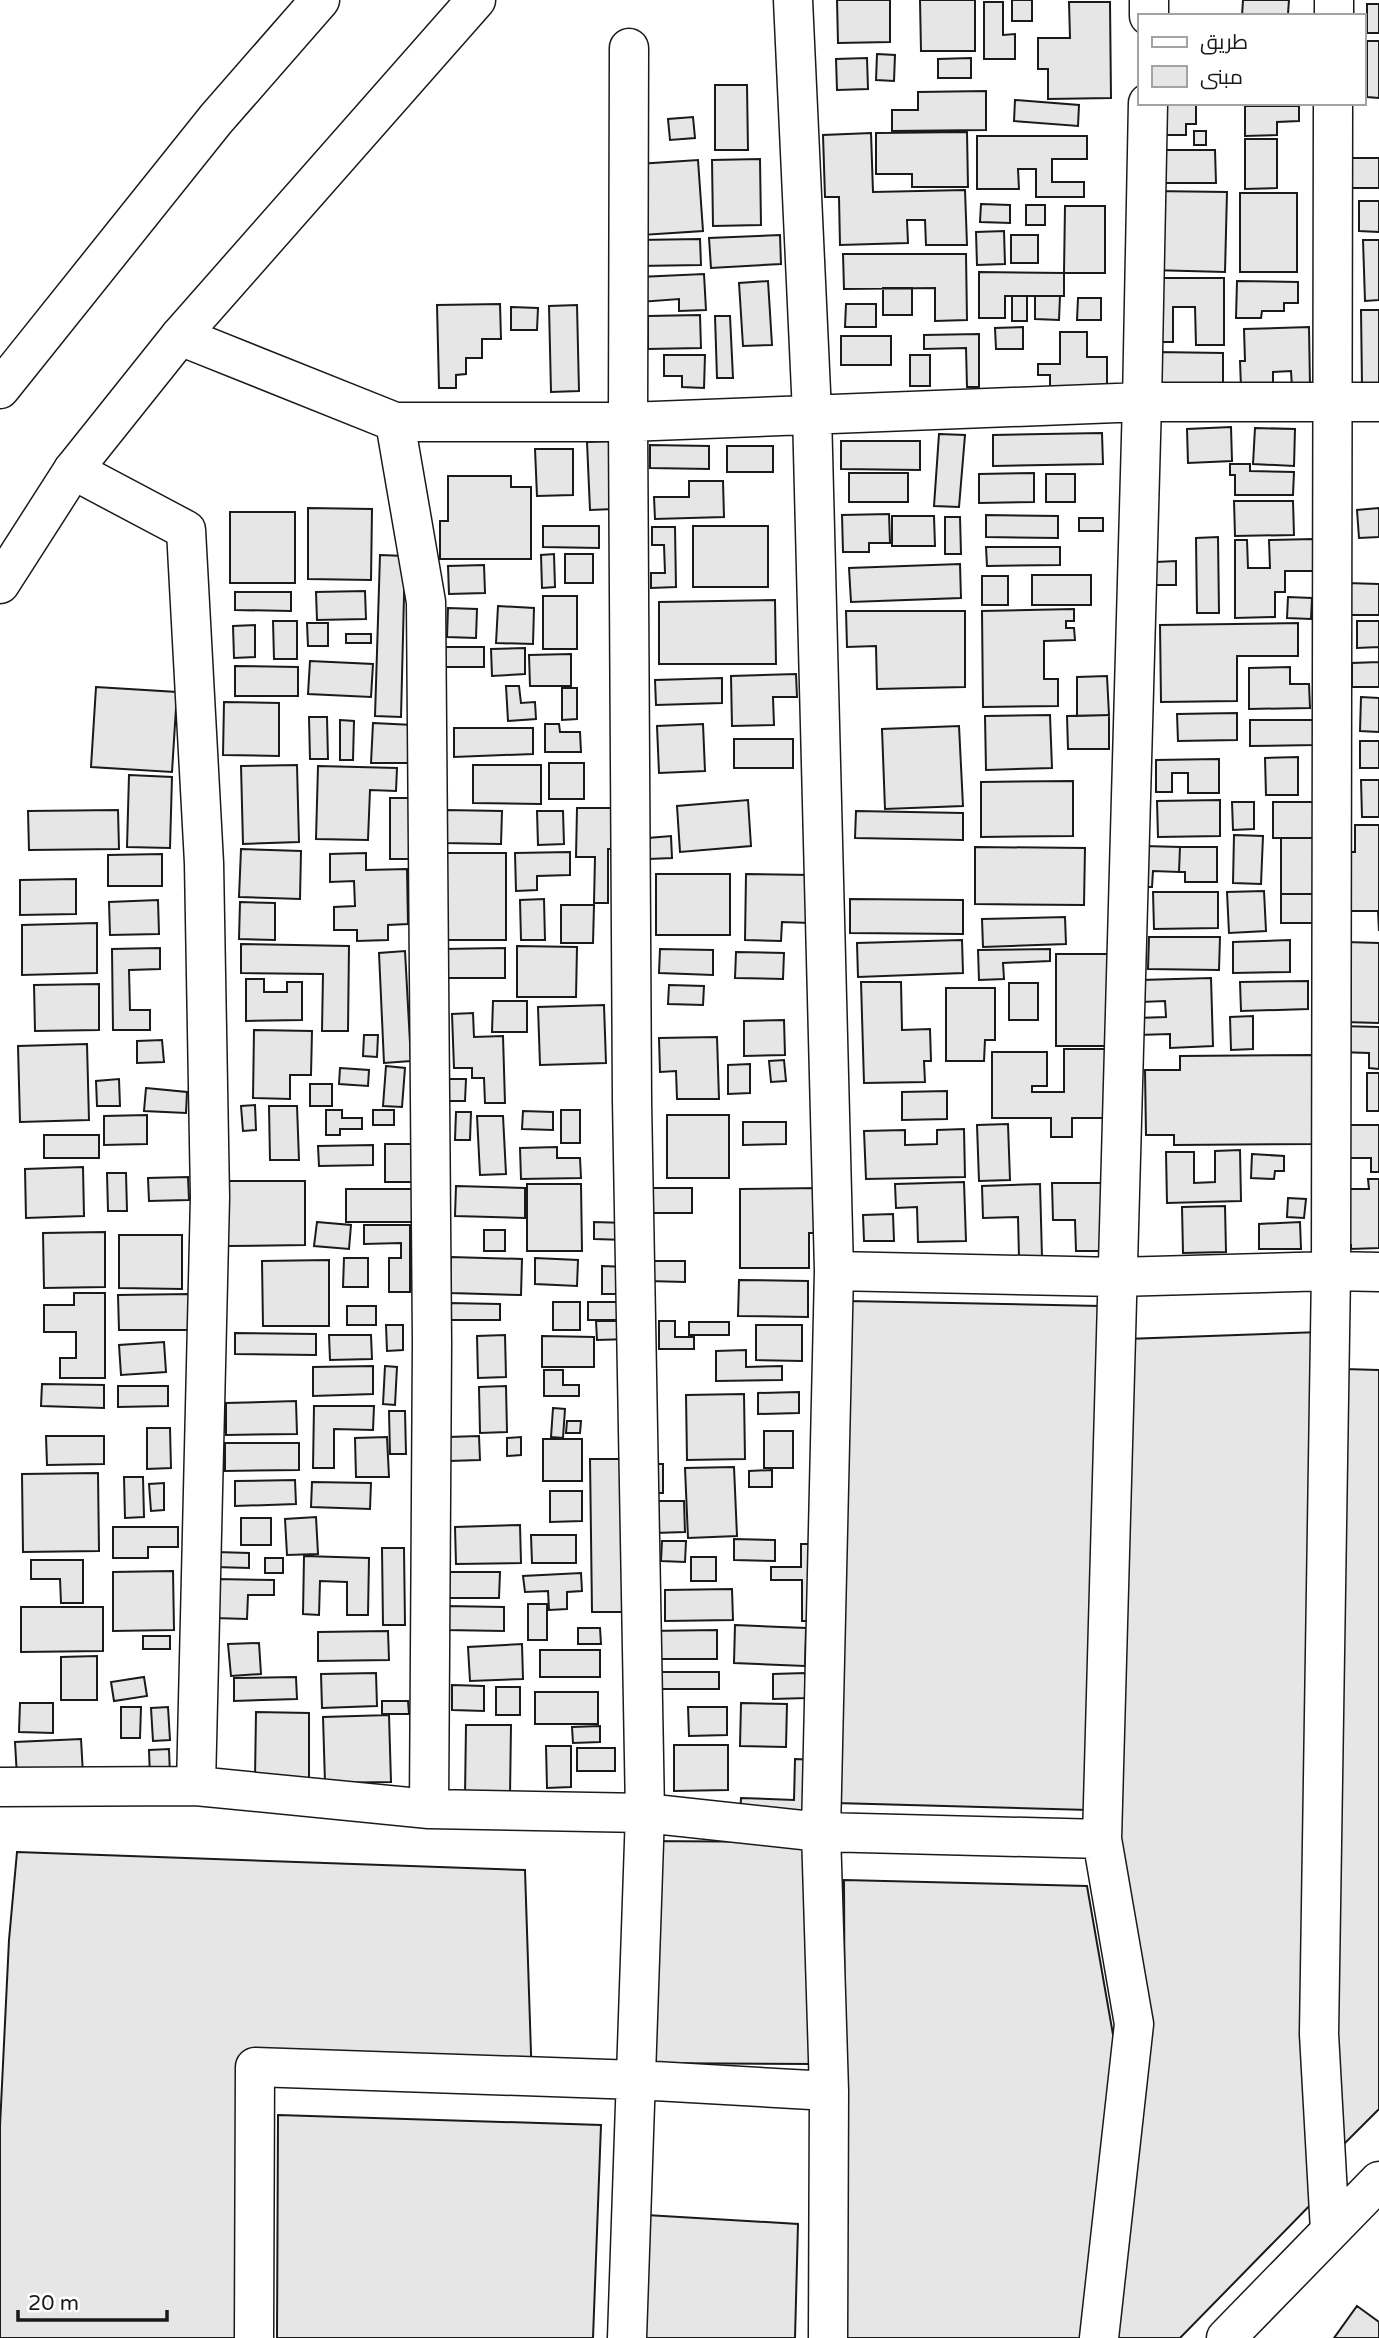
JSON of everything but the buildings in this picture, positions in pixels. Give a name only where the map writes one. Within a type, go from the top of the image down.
[{"type":"main road","points":[[0,389],[216,119],[320,0]]},
{"type":"main road","points":[[0,584],[73,470],[180,336],[476,0]]},
{"type":"main road","points":[[793,0],[812,413],[834,1271],[821,1832],[829,2091],[828,2338]]},
{"type":"main road","points":[[627,2338],[645,1813],[632,1088],[629,48]]},
{"type":"main road","points":[[1099,2338],[1134,2024],[1102,1839],[1148,105]]},
{"type":"main road","points":[[1330,2231],[1319,2034],[1331,1271],[1333,105]]},
{"type":"main road","points":[[180,336],[395,422],[628,422],[1142,402],[1379,402]]},
{"type":"main road","points":[[395,422],[426,602],[432,1329],[429,1809]]},
{"type":"main road","points":[[73,470],[186,530],[204,863],[210,1196],[196,1786]]},
{"type":"main road","points":[[834,1271],[1116,1278],[1379,1272]]},
{"type":"main road","points":[[0,1787],[196,1786],[429,1809],[645,1813],[821,1832],[1102,1839]]},
{"type":"main road","points":[[254,2338],[255,2067],[637,2080],[829,2091]]},
{"type":"main road","points":[[1226,2338],[1379,2181]]}]
